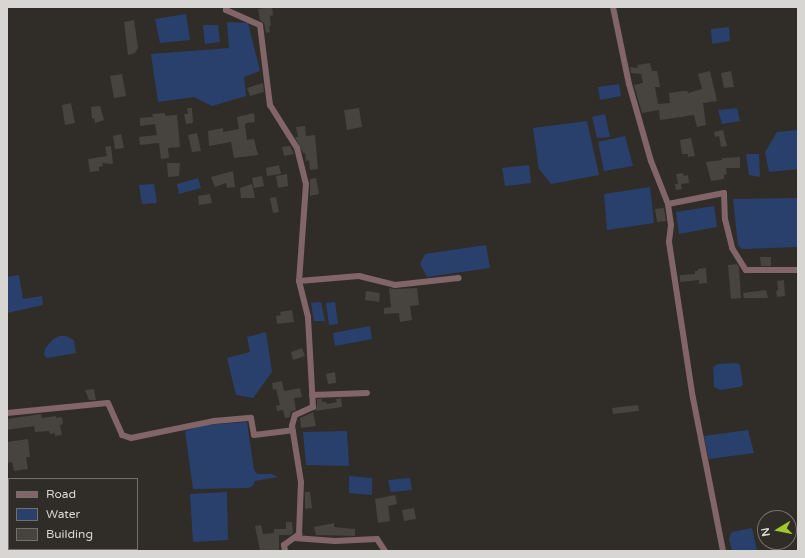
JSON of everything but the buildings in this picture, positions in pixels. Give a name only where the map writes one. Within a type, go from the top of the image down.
[{"type":"street","points":[[226,7],[226,10],[260,25],[270,105],[297,148],[306,184],[299,281],[308,316],[313,407],[295,415],[293,430],[301,482],[299,534],[284,545],[285,551]]},
{"type":"street","points":[[613,7],[629,84],[651,161],[668,204],[671,225],[669,242],[692,398],[723,551]]},
{"type":"street","points":[[668,204],[724,193],[725,218],[732,248],[746,270],[798,270]]},
{"type":"street","points":[[299,281],[359,276],[395,285],[459,278]]},
{"type":"street","points":[[312,395],[367,393]]},
{"type":"street","points":[[7,413],[108,403],[122,434],[131,438],[214,421],[251,418],[254,435],[293,430]]},
{"type":"street","points":[[294,538],[335,541],[377,538],[385,551]]},
{"type":"water","points":[[186,14],[190,40],[160,43],[155,19]]},
{"type":"water","points":[[227,22],[248,23],[260,71],[244,77],[246,96],[212,106],[194,97],[158,102],[151,54],[229,48]]},
{"type":"water","points":[[203,25],[218,25],[220,42],[205,44]]},
{"type":"water","points":[[729,27],[730,41],[712,44],[711,29]]},
{"type":"water","points":[[619,84],[621,96],[600,100],[598,87]]},
{"type":"water","points":[[737,108],[740,121],[722,124],[718,110]]},
{"type":"water","points":[[605,114],[610,137],[597,138],[592,117]]},
{"type":"water","points":[[587,121],[599,175],[551,184],[539,169],[533,128]]},
{"type":"water","points":[[798,130],[798,169],[769,172],[765,152],[777,132]]},
{"type":"water","points":[[625,136],[633,166],[604,171],[598,142]]},
{"type":"water","points":[[746,154],[759,154],[760,177],[749,175]]},
{"type":"water","points":[[529,165],[531,183],[505,186],[502,168]]},
{"type":"water","points":[[198,178],[201,188],[179,194],[177,184]]},
{"type":"water","points":[[154,184],[157,203],[142,204],[139,185]]},
{"type":"water","points":[[650,187],[654,223],[607,230],[604,194]]},
{"type":"water","points":[[798,198],[798,247],[742,249],[738,245],[733,199]]},
{"type":"water","points":[[714,206],[717,227],[679,234],[676,212]]},
{"type":"water","points":[[486,245],[490,268],[427,277],[420,264],[425,254]]},
{"type":"water","points":[[19,275],[23,299],[42,296],[43,305],[7,313],[7,277]]},
{"type":"water","points":[[321,302],[325,321],[314,321],[311,303]]},
{"type":"water","points":[[335,302],[338,324],[329,325],[326,303]]},
{"type":"water","points":[[370,326],[372,339],[335,346],[333,333]]},
{"type":"water","points":[[266,332],[272,372],[253,398],[236,395],[227,358],[250,352],[247,337]]},
{"type":"water","points":[[59,336],[66,336],[74,340],[76,353],[47,358],[44,355],[45,349],[52,340]]},
{"type":"water","points":[[737,363],[740,365],[743,385],[740,387],[720,390],[714,387],[713,367],[718,364]]},
{"type":"water","points":[[247,422],[254,470],[257,474],[272,474],[278,477],[255,481],[253,486],[248,488],[193,489],[185,431],[205,425]]},
{"type":"water","points":[[748,430],[754,453],[709,459],[704,436]]},
{"type":"water","points":[[347,431],[349,466],[306,465],[303,432]]},
{"type":"water","points":[[349,476],[372,478],[372,495],[349,493]]},
{"type":"water","points":[[410,478],[412,490],[391,492],[388,480]]},
{"type":"water","points":[[227,492],[228,540],[193,542],[190,494]]},
{"type":"water","points":[[752,528],[757,551],[732,551],[729,538],[732,532]]}]
